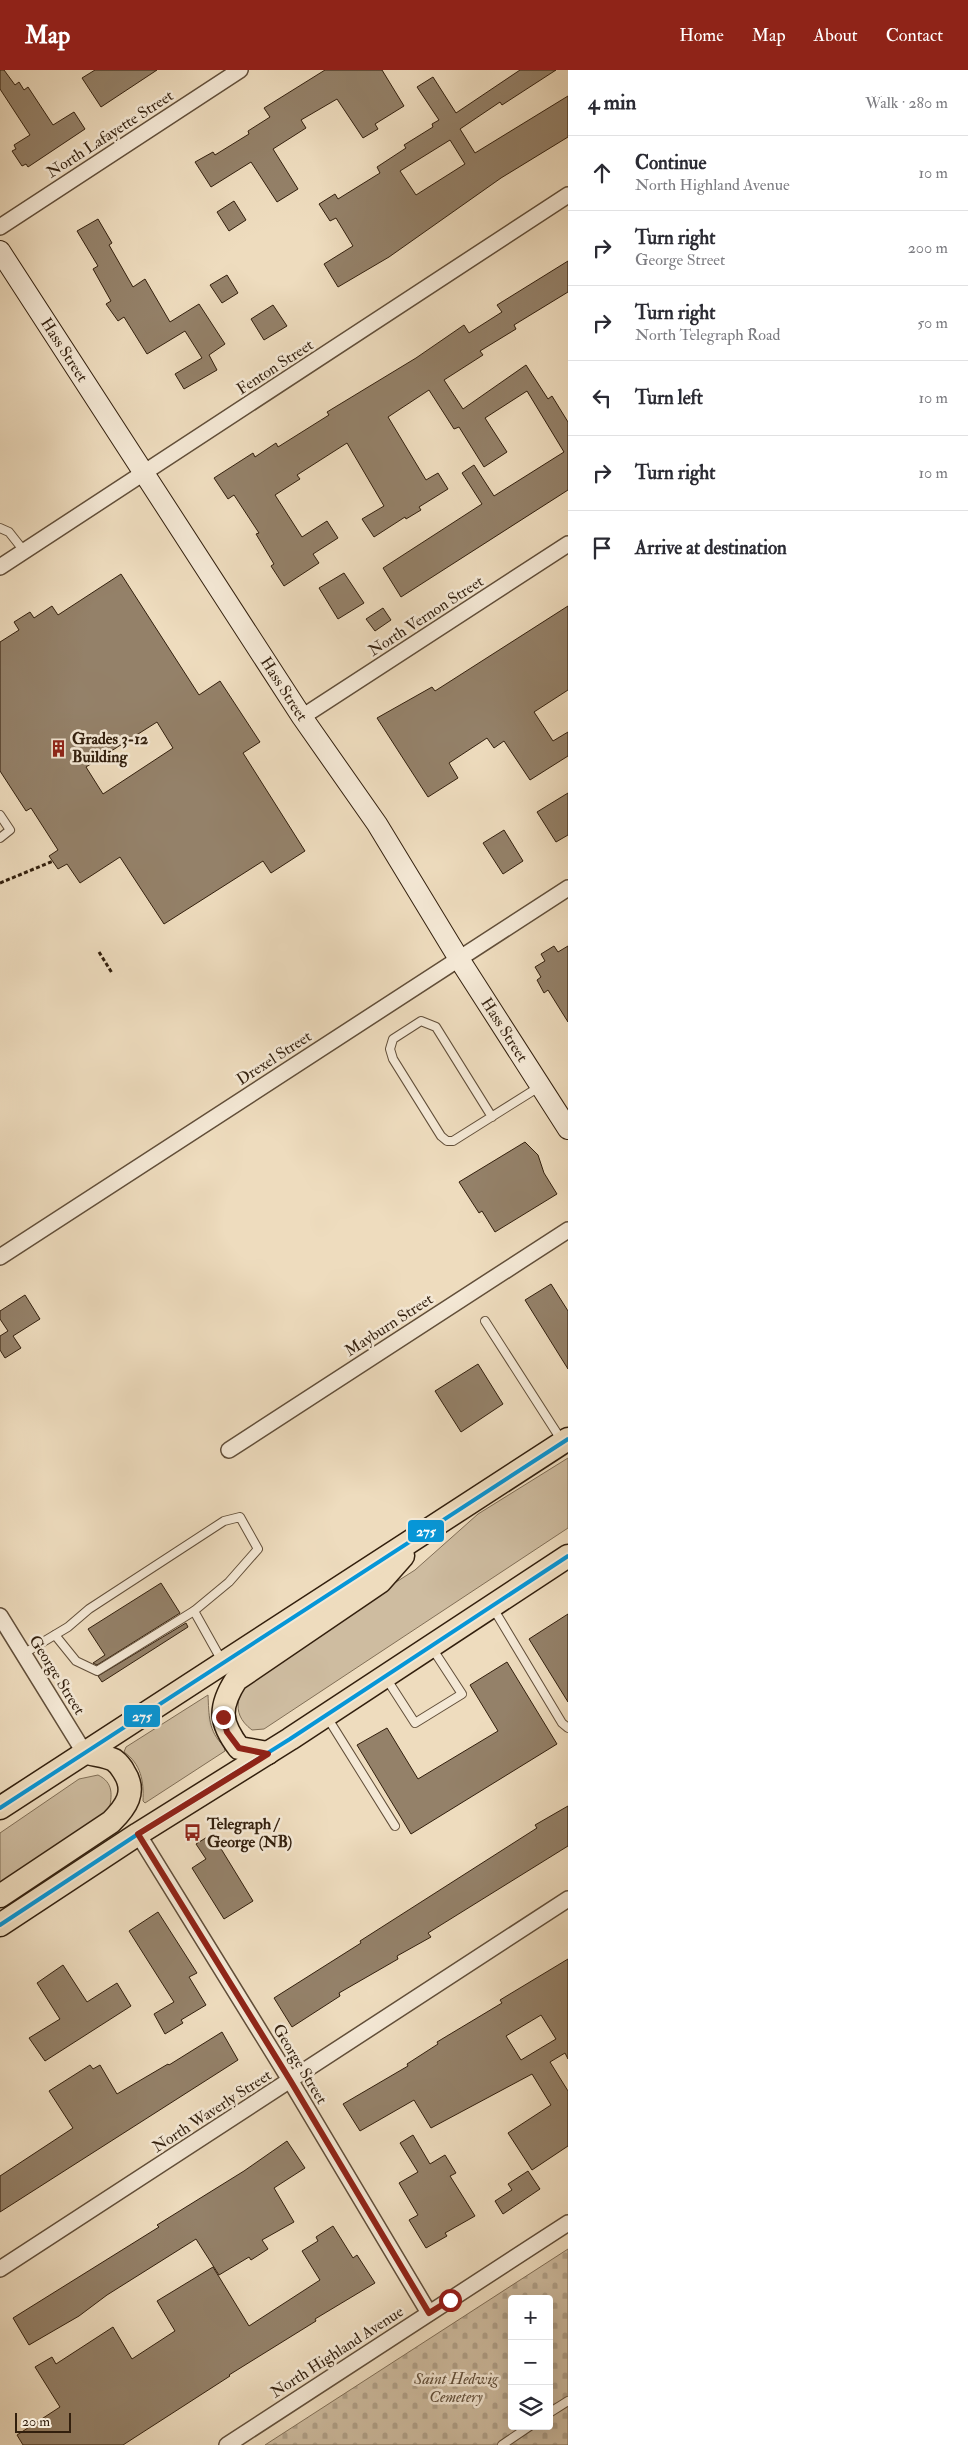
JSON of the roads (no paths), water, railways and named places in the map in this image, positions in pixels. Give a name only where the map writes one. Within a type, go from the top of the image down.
[{"type":"main road","points":[[0,1808],[84,1752],[230,1672],[380,1582],[422,1534],[565,1441]]},
{"type":"main road","points":[[0,1925],[138,1834],[268,1754],[568,1556]]},
{"type":"main road","points":[[230,1672],[223,1717],[227,1732],[239,1748],[268,1754]]},
{"type":"main road","points":[[0,1896],[111,1822],[123,1810],[129,1800],[131,1790],[127,1776],[121,1767],[114,1760],[84,1752]]},
{"type":"street","name":"North Lafayette Street","points":[[0,227],[240,70]]},
{"type":"street","name":"Fenton Street","points":[[0,567],[568,196]]},
{"type":"street","name":"Hass Street","points":[[0,251],[302,717],[377,824],[459,959],[568,1128]]},
{"type":"street","name":"North Vernon Street","points":[[302,717],[568,544]]},
{"type":"street","name":"Drexel Street","points":[[0,1258],[568,888]]},
{"type":"street","name":"Mayburn Street","points":[[229,1450],[568,1230]]},
{"type":"street","name":"George Street","points":[[0,1616],[84,1752]]},
{"type":"street","name":"George Street","points":[[138,1834],[290,2080],[429,2313]]},
{"type":"street","name":"North Waverly Street","points":[[0,2269],[568,1900]]},
{"type":"street","name":"North Highland Avenue","points":[[227,2445],[568,2224]]},
{"type":"lane","points":[[0,528],[9,532],[24,551]]},
{"type":"lane","points":[[0,815],[10,830],[0,838]]},
{"type":"lane","points":[[492,1117],[436,1027],[422,1021],[393,1039],[390,1049],[393,1058],[441,1136],[447,1141],[453,1141],[492,1117],[541,1086]]},
{"type":"lane","points":[[485,1321],[565,1441]]},
{"type":"lane","points":[[23,1654],[224,1521],[240,1518],[258,1549],[229,1582],[194,1611],[97,1671],[76,1661],[55,1634]]},
{"type":"lane","points":[[492,1606],[562,1723],[568,1728]]},
{"type":"lane","points":[[194,1611],[230,1672]]},
{"type":"lane","points":[[385,1676],[415,1724],[462,1694],[431,1647]]},
{"type":"lane","points":[[326,1715],[395,1826]]},
{"type":"lane","points":[[553,2410],[568,2401]]},
{"type":"lane","points":[[502,2445],[524,2430]]},
{"type":"place","name":"Grades 3-12 Building","points":[[58,748]]},
{"type":"place","name":"Telegraph / George (NB)","points":[[193,1833]]},
{"type":"park label","name":"Saint Hedwig Cemetery","points":[[456,2388]]}]
